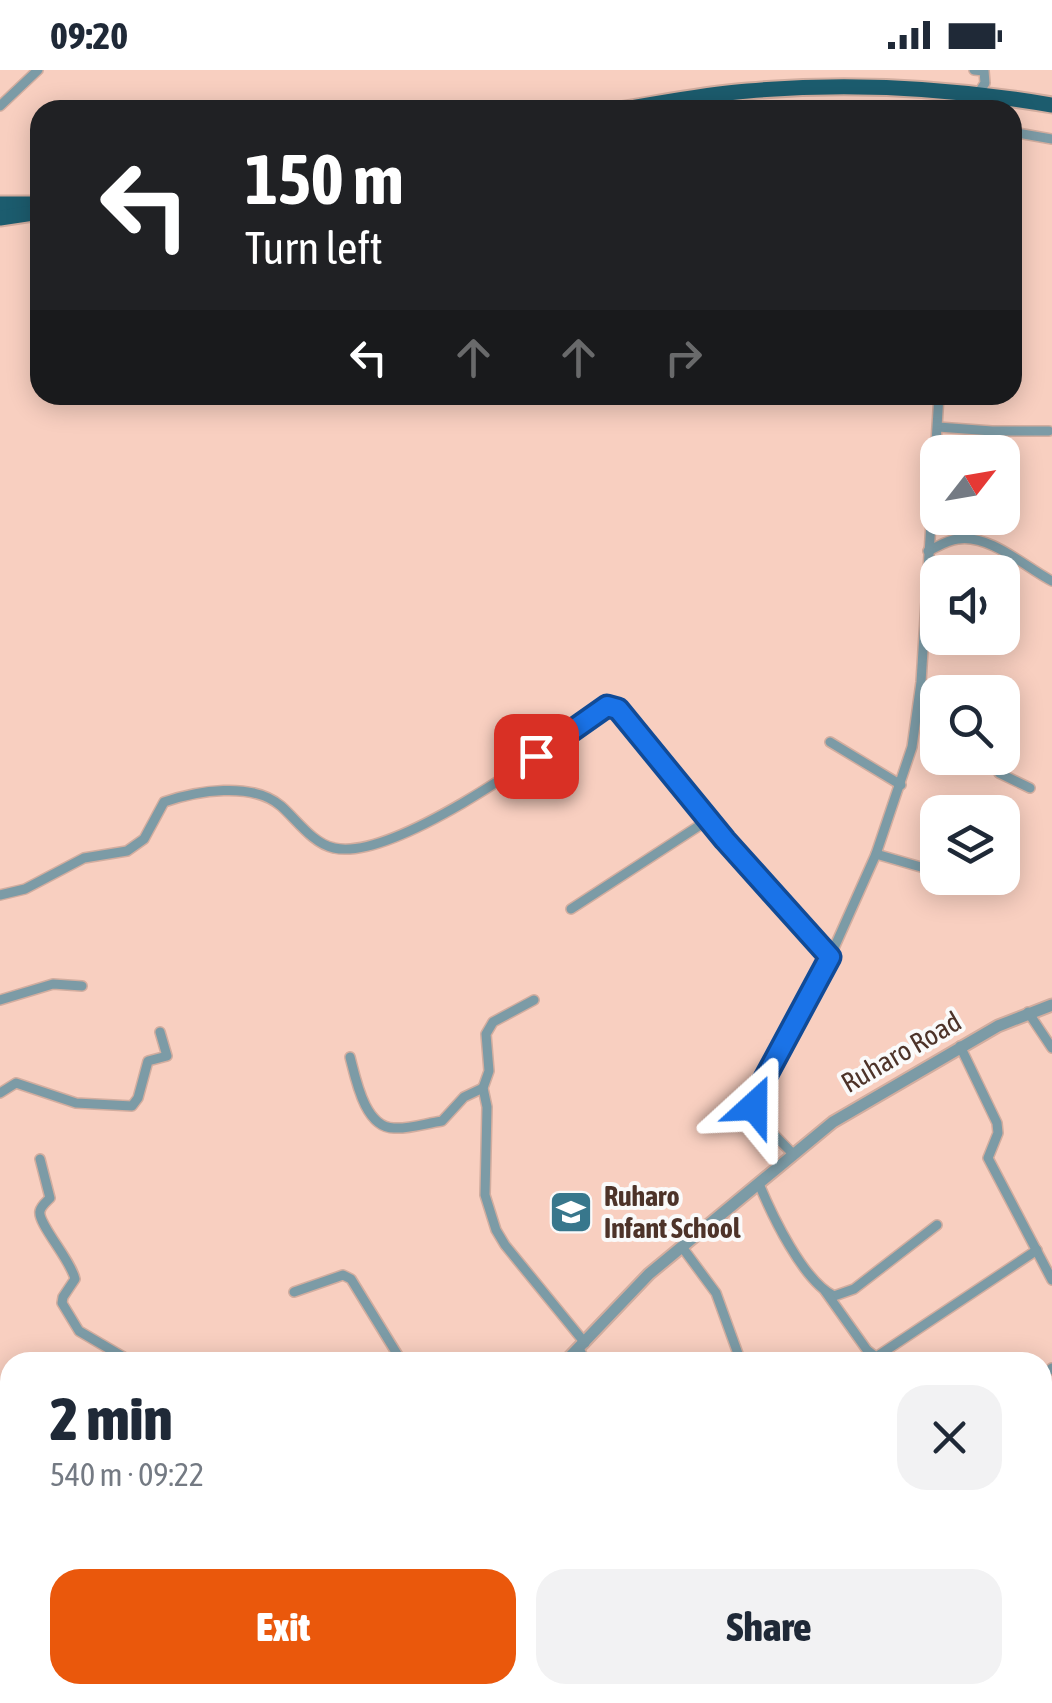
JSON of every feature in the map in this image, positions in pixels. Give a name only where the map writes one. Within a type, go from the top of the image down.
[{"type":"highway","points":[[687,100],[748,91],[890,88],[1018,100]]},
{"type":"highway","points":[[738,100],[808,96],[944,100]]},
{"type":"highway","points":[[1022,101],[1052,105]]},
{"type":"highway","points":[[1022,110],[1052,114]]},
{"type":"highway","points":[[0,204],[30,203]]},
{"type":"highway","points":[[0,218],[30,214]]},
{"type":"street","points":[[0,106],[38,70]]},
{"type":"street","points":[[974,70],[984,71],[985,83],[978,94]]},
{"type":"street","points":[[1022,134],[1052,139]]},
{"type":"street","points":[[793,1154],[764,1122],[753,1100],[830,957],[876,854],[912,747],[919,700],[938,405]]},
{"type":"street","points":[[938,427],[992,432],[1049,431]]},
{"type":"street","points":[[928,551],[966,538],[1001,551],[1052,580]]},
{"type":"street","points":[[0,895],[25,888],[84,858],[127,851],[144,840],[164,802],[213,792],[259,793],[278,802],[306,830],[334,848],[370,845],[437,818],[610,706],[618,709],[708,820],[830,957]]},
{"type":"street","points":[[830,742],[901,785]]},
{"type":"street","points":[[1003,775],[1030,788]]},
{"type":"street","points":[[571,909],[708,820]]},
{"type":"street","points":[[876,854],[920,867]]},
{"type":"street","points":[[0,1000],[54,984],[82,986]]},
{"type":"street","points":[[534,1000],[488,1028],[489,1071],[483,1088],[487,1107],[485,1195],[496,1230],[584,1352]]},
{"type":"street","name":"Ruharo Road","points":[[576,1352],[650,1274],[833,1122],[960,1046],[1028,1012],[1052,1005]]},
{"type":"street","points":[[1028,1012],[1052,1048]]},
{"type":"street","points":[[0,1093],[16,1083],[76,1103],[132,1106],[148,1061],[167,1056],[160,1032]]},
{"type":"street","points":[[960,1046],[997,1122],[998,1133],[988,1155],[990,1164],[1052,1280]]},
{"type":"street","points":[[350,1057],[367,1106],[378,1124],[389,1128],[442,1122],[464,1097],[483,1088]]},
{"type":"street","points":[[40,1159],[50,1198],[40,1210],[40,1218],[64,1252],[75,1279],[62,1302],[89,1340],[112,1352]]},
{"type":"street","points":[[758,1184],[801,1260],[870,1352]]},
{"type":"street","points":[[825,1291],[840,1296],[854,1289],[938,1225]]},
{"type":"street","points":[[682,1247],[716,1293],[737,1352]]},
{"type":"street","points":[[884,1352],[1037,1250]]},
{"type":"street","points":[[294,1292],[343,1276],[352,1279],[396,1352]]},
{"type":"place","name":"Ruharo Infant School","points":[[571,1212]]},
{"type":"route","points":[[536,756],[607,706],[614,706],[725,840],[830,957],[753,1100],[754,1106]]}]
